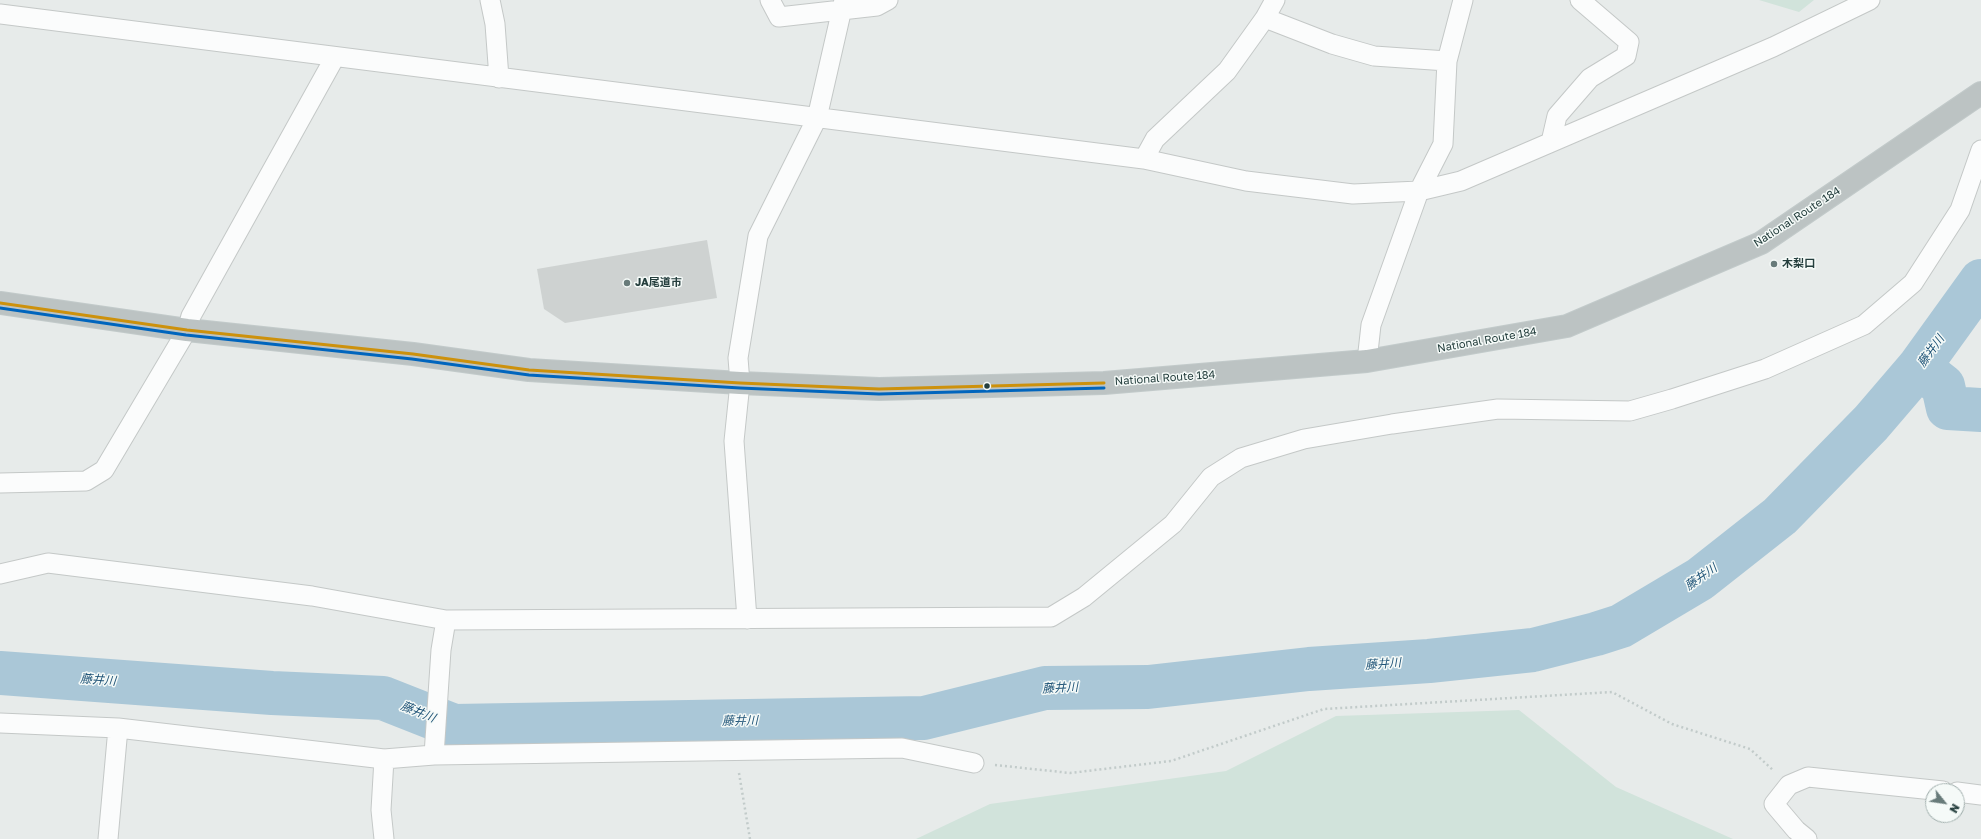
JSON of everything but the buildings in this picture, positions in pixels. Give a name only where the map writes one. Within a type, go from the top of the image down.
[{"type":"highway","name":"National Route 184","points":[[0,303],[187,330],[413,354],[529,370],[740,383],[879,389],[1104,383],[1366,361],[1567,326],[1754,246],[1981,93]]},
{"type":"street","points":[[490,0],[495,24],[499,78]]},
{"type":"street","points":[[768,0],[779,17],[843,5],[877,6],[888,0]]},
{"type":"street","points":[[1144,159],[1155,139],[1227,71],[1265,18],[1275,0]]},
{"type":"street","points":[[1366,361],[1371,325],[1419,191],[1443,144],[1447,61],[1463,0]]},
{"type":"street","points":[[1551,142],[1557,116],[1590,78],[1626,56],[1629,42],[1580,0]]},
{"type":"street","points":[[0,14],[1144,159],[1246,180],[1353,194],[1419,191],[1461,181],[1773,47],[1870,0]]},
{"type":"street","points":[[746,619],[734,441],[740,383],[738,358],[758,236],[817,118],[843,5]]},
{"type":"street","points":[[1265,18],[1332,44],[1374,56],[1447,61]]},
{"type":"street","points":[[0,483],[86,481],[104,470],[187,330],[191,316],[334,57]]},
{"type":"street","points":[[0,574],[48,563],[312,596],[446,620],[1051,617],[1084,597],[1173,524],[1211,477],[1241,458],[1304,439],[1392,424],[1498,410],[1630,411],[1765,369],[1864,326],[1913,283],[1960,210],[1981,150]]},
{"type":"street","points":[[434,749],[441,650],[446,620]]},
{"type":"street","points":[[0,723],[118,728],[384,759],[434,749],[735,750],[902,748],[974,763]]},
{"type":"street","points":[[108,839],[118,728]]},
{"type":"street","points":[[384,759],[381,810],[384,839]]},
{"type":"street","points":[[1807,839],[1796,830],[1774,804],[1789,784],[1808,776],[1925,789]]},
{"type":"street","points":[[1965,793],[1981,795]]},
{"type":"path","points":[[974,763],[1070,773],[1171,761],[1324,709],[1612,692],[1672,724],[1750,749],[1789,784]]},
{"type":"path","points":[[735,750],[750,839]]},
{"type":"shaded area","points":[[1759,0],[1814,0],[1799,12]]},
{"type":"shaded area","points":[[1519,710],[1616,787],[1733,839],[916,839],[990,804],[1226,771],[1336,716]]},
{"type":"waterway","name":"藤井川","points":[[0,673],[272,693],[383,698],[454,726],[924,718],[1045,688],[1148,687],[1309,669],[1429,661],[1533,650],[1621,626],[1700,579],[1780,516],[1871,423],[1919,367],[1981,281]]},
{"type":"waterway","points":[[1919,367],[1943,386],[1948,408],[1981,410]]},
{"type":"transit line","points":[[0,303],[187,330],[413,354],[529,370],[740,383],[879,389],[1104,383]]},
{"type":"transit line","points":[[0,308],[186,335],[412,359],[529,375],[740,388],[879,394],[1104,388]]},
{"type":"place","name":"木梨口","points":[[1774,264]]},
{"type":"place","name":"JA尾道市","points":[[627,283]]}]
